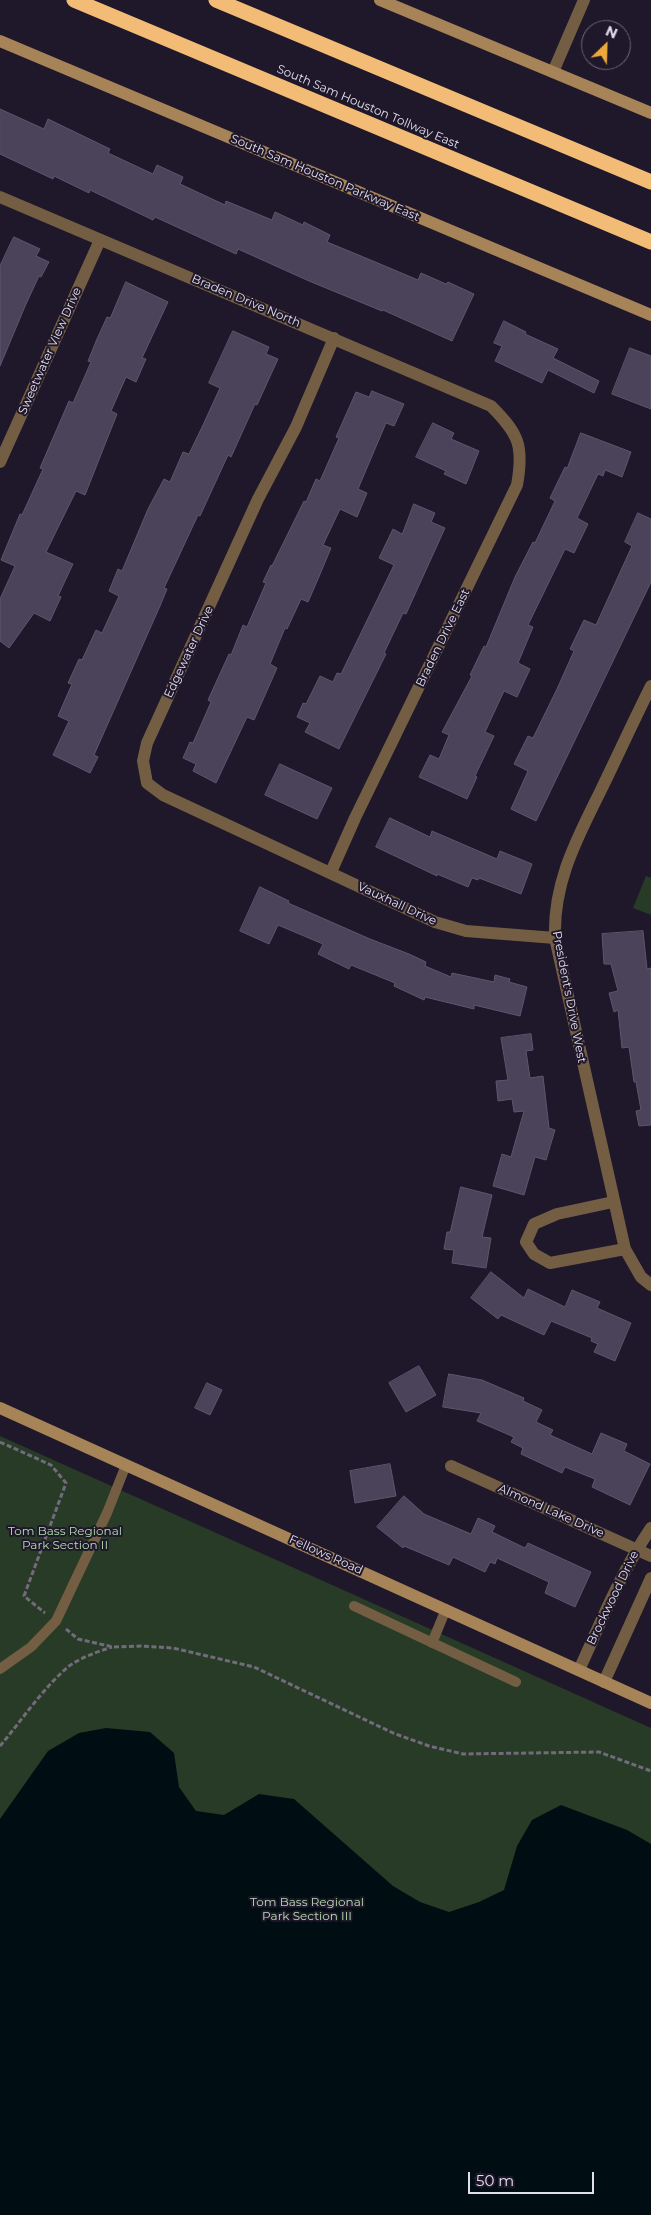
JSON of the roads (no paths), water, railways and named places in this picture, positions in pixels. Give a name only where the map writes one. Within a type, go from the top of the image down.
[{"type":"highway","name":"South Sam Houston Tollway East","points":[[74,0],[651,242]]},
{"type":"highway","points":[[216,0],[651,182]]},
{"type":"main road","points":[[380,0],[651,113]]},
{"type":"main road","name":"South Sam Houston Parkway East","points":[[0,40],[651,315]]},
{"type":"main road","name":"Fellows Road","points":[[0,1408],[651,1703]]},
{"type":"street","points":[[553,72],[584,0]]},
{"type":"street","name":"Braden Drive North","points":[[0,197],[490,406]]},
{"type":"street","name":"Sweetwater View Drive","points":[[0,462],[100,240]]},
{"type":"street","name":"Edgewater Drive","points":[[331,872],[163,795],[147,783],[143,761],[147,743],[258,499],[296,427],[334,338]]},
{"type":"street","name":"Braden Drive East","points":[[331,872],[355,818],[517,485],[521,461],[517,439],[504,419],[490,406]]},
{"type":"street","name":"President's Drive West","points":[[651,686],[646,707],[572,850],[558,892],[554,915],[555,938],[625,1249],[641,1277],[651,1285]]},
{"type":"street","name":"Vauxhall Drive","points":[[331,872],[435,922],[466,931],[555,938]]},
{"type":"street","points":[[613,1202],[557,1214],[534,1224],[526,1242],[534,1254],[550,1263],[625,1249]]},
{"type":"street","name":"Almond Lake Drive","points":[[451,1466],[651,1556]]},
{"type":"street","name":"Brockwood Drive","points":[[579,1670],[636,1549],[651,1528]]},
{"type":"street","name":"Brockwood Drive","points":[[604,1682],[651,1578]]},
{"type":"lane","points":[[0,1669],[31,1647],[56,1621],[107,1513],[126,1465]]},
{"type":"lane","points":[[354,1606],[516,1682]]},
{"type":"lane","points":[[432,1643],[446,1609]]},
{"type":"park label","name":"Tom Bass Regional Park Section II","points":[[65,1538]]},
{"type":"park label","name":"Tom Bass Regional Park Section III","points":[[307,1909]]}]
